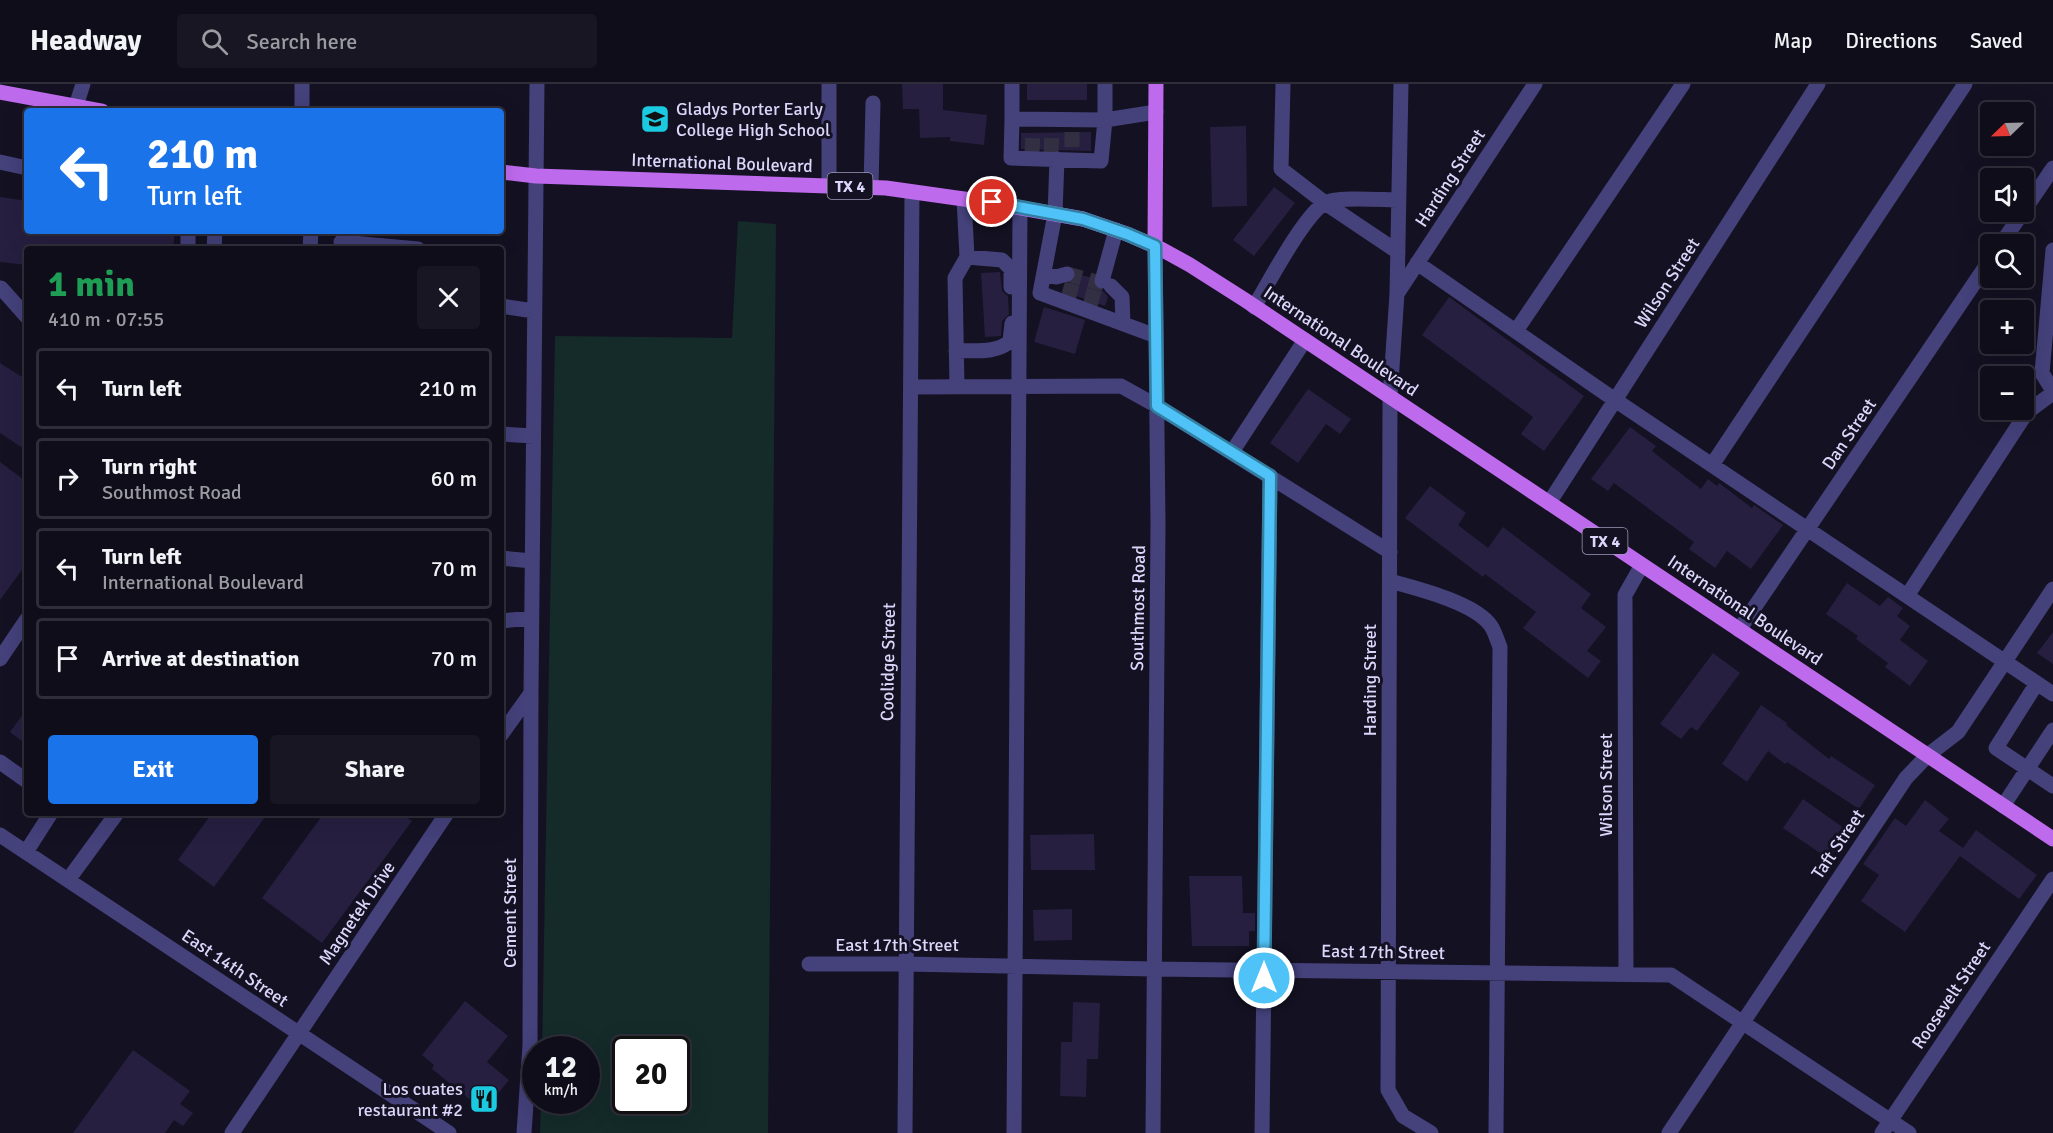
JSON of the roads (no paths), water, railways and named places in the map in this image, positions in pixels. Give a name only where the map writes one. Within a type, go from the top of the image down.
[{"type":"main road","name":"Southmost Road","points":[[1155,246],[1156,84]]},
{"type":"main road","points":[[0,92],[48,106],[86,108]]},
{"type":"main road","name":"International Boulevard","points":[[504,172],[537,176],[829,186],[912,192],[1083,219],[1155,246],[1190,265],[1305,340],[2053,839]]},
{"type":"street","points":[[76,106],[83,84]]},
{"type":"street","points":[[302,84],[302,108]]},
{"type":"street","points":[[504,731],[531,693],[537,84]]},
{"type":"street","points":[[829,84],[829,186]]},
{"type":"street","points":[[1012,84],[1011,158],[1032,156],[1101,161],[1105,120],[1105,84]]},
{"type":"street","points":[[1283,84],[1281,169],[1398,252]]},
{"type":"street","name":"Harding Street","points":[[1401,84],[1397,294],[1390,397],[1388,1090],[1403,1116],[1431,1133]]},
{"type":"street","name":"Harding Street","points":[[1397,294],[1535,84]]},
{"type":"street","points":[[1516,331],[1683,84]]},
{"type":"street","name":"Wilson Street","points":[[1549,503],[1818,84]]},
{"type":"street","points":[[1712,465],[1965,84]]},
{"type":"street","points":[[871,188],[873,103]]},
{"type":"street","points":[[1012,119],[1033,126],[1072,126],[1156,112]]},
{"type":"street","points":[[1061,157],[1055,214],[1057,278],[1040,293],[1156,336]]},
{"type":"street","points":[[0,162],[24,167]]},
{"type":"street","points":[[2008,234],[2053,168]]},
{"type":"street","name":"Coolidge Street","points":[[905,1133],[912,192]]},
{"type":"street","points":[[957,386],[955,278],[967,257],[964,199]]},
{"type":"street","points":[[1254,307],[1308,219],[1325,202],[1335,199],[1399,200]]},
{"type":"street","points":[[956,351],[998,349],[1010,342],[1020,208]]},
{"type":"street","points":[[1116,230],[1106,290],[1122,297],[1123,323]]},
{"type":"street","points":[[341,241],[389,246]]},
{"type":"street","name":"Southmost Road","points":[[1153,1133],[1158,524],[1155,246]]},
{"type":"street","points":[[1907,596],[2027,412],[2053,392],[2042,373],[2053,250]]},
{"type":"street","points":[[967,257],[1002,260],[1016,270]]},
{"type":"street","points":[[1417,263],[1615,400],[2053,694]]},
{"type":"street","points":[[1014,1133],[1020,386],[1016,270]]},
{"type":"street","name":"Dan Street","points":[[1739,630],[1980,275]]},
{"type":"street","points":[[1,288],[24,313]]},
{"type":"street","points":[[504,306],[534,311]]},
{"type":"street","points":[[1232,452],[1305,340]]},
{"type":"street","points":[[910,387],[1121,386],[1232,452],[1390,552]]},
{"type":"street","points":[[504,434],[533,436]]},
{"type":"street","points":[[1262,1133],[1270,476]]},
{"type":"street","points":[[504,558],[532,561]]},
{"type":"street","name":"Wilson Street","points":[[1626,974],[1625,595],[1642,565]]},
{"type":"street","points":[[1390,581],[1424,589],[1471,609],[1491,625],[1500,647],[1496,1133]]},
{"type":"street","name":"Taft Street","points":[[1668,1133],[1906,778],[1928,755],[1958,732],[2053,589]]},
{"type":"street","points":[[504,621],[531,618]]},
{"type":"street","points":[[0,659],[24,623]]},
{"type":"street","points":[[2037,683],[1996,748],[2053,786]]},
{"type":"street","name":"Cement Street","points":[[524,1133],[530,1045],[531,693]]},
{"type":"street","points":[[2003,806],[2053,730]]},
{"type":"street","points":[[0,762],[24,778]]},
{"type":"street","points":[[26,852],[49,816]]},
{"type":"street","points":[[68,880],[115,816]]},
{"type":"street","name":"Magnetek Drive","points":[[232,1133],[445,816]]},
{"type":"street","name":"East 14th Street","points":[[0,835],[449,1133]]},
{"type":"street","name":"Roosevelt Street","points":[[1886,1127],[2053,879]]},
{"type":"street","name":"East 17th Street","points":[[809,964],[1671,975],[1743,1022],[1886,1127],[1909,1133]]},
{"type":"tunnel","points":[[1051,153],[1052,132]]},
{"type":"tunnel","points":[[1072,132],[1072,152]]},
{"type":"tunnel","points":[[1032,153],[1033,133]]},
{"type":"tunnel","points":[[1067,274],[1111,286]]},
{"type":"tunnel","points":[[1063,289],[1107,301]]},
{"type":"place","name":"Gladys Porter Early College High School","points":[[655,119]]},
{"type":"place","name":"Los cuates restaurant #2","points":[[484,1099]]}]
